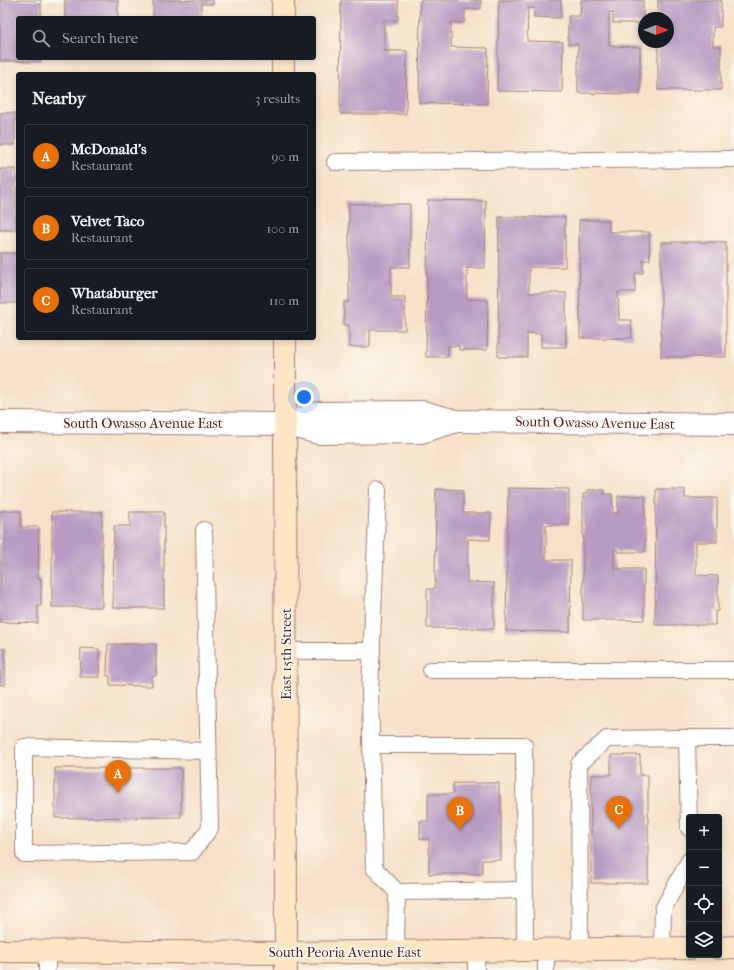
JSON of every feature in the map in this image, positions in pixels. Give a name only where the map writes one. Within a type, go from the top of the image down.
[{"type":"main road","points":[[283,0],[283,16]]},
{"type":"main road","points":[[283,60],[283,72]]},
{"type":"main road","name":"East 15th Street","points":[[285,340],[286,961]]},
{"type":"main road","name":"South Peoria Avenue East","points":[[0,951],[47,960],[286,961],[396,951],[476,960],[539,957],[580,949],[686,948]]},
{"type":"main road","points":[[722,948],[734,948]]},
{"type":"street","name":"South Owasso Avenue East","points":[[0,422],[286,424],[318,413],[423,412],[456,421],[734,424]]},
{"type":"lane","points":[[335,162],[734,160]]},
{"type":"lane","points":[[378,490],[370,691],[374,868],[397,892],[396,951]]},
{"type":"lane","points":[[204,530],[210,828],[192,852],[24,854],[24,747],[208,751]]},
{"type":"lane","points":[[286,651],[372,651]]},
{"type":"lane","points":[[432,670],[734,670]]},
{"type":"lane","points":[[687,738],[689,814]]},
{"type":"lane","points":[[580,949],[579,764],[607,739],[734,738]]},
{"type":"lane","points":[[372,745],[524,745],[525,890],[539,957]]},
{"type":"lane","points":[[662,948],[663,909],[686,867]]},
{"type":"lane","points":[[397,892],[525,890]]},
{"type":"building","points":[[0,0],[41,0],[41,16],[16,16],[16,60],[41,61],[0,61]]},
{"type":"building","points":[[65,0],[118,0],[118,16],[65,16]]},
{"type":"building","points":[[153,0],[213,0],[213,4],[201,4],[201,16],[153,16]]},
{"type":"building","points":[[341,0],[398,0],[398,20],[384,20],[384,51],[407,51],[406,114],[340,114]]},
{"type":"building","points":[[420,0],[481,0],[481,9],[465,9],[465,22],[451,22],[451,47],[488,48],[487,104],[419,103]]},
{"type":"building","points":[[499,0],[561,0],[561,18],[534,17],[534,8],[528,8],[527,41],[563,42],[562,92],[497,91]]},
{"type":"building","points":[[581,0],[643,0],[643,12],[638,12],[638,23],[613,23],[613,12],[609,12],[609,46],[640,48],[640,94],[578,93],[578,44],[568,44],[568,16],[580,16]]},
{"type":"building","points":[[658,0],[721,0],[721,27],[713,27],[713,46],[721,46],[721,90],[658,90],[658,48],[674,48],[674,12],[658,12]]},
{"type":"building","points":[[0,113],[15,113],[15,145],[0,145]]},
{"type":"building","points":[[0,169],[16,169],[16,230],[0,230]]},
{"type":"building","points":[[428,200],[486,201],[485,268],[467,268],[467,299],[488,300],[487,350],[459,350],[459,346],[448,346],[448,357],[426,357]]},
{"type":"building","points":[[349,204],[410,204],[410,267],[391,267],[391,297],[405,297],[405,330],[370,330],[370,347],[349,347],[349,325],[344,325],[344,302],[349,302]]},
{"type":"building","points":[[499,217],[565,217],[565,267],[529,267],[529,293],[566,293],[566,347],[541,347],[541,334],[527,333],[527,357],[498,357]]},
{"type":"building","points":[[579,220],[609,220],[609,232],[649,232],[650,260],[643,260],[643,273],[635,273],[635,292],[618,292],[619,320],[631,320],[632,338],[580,338]]},
{"type":"building","points":[[661,242],[726,242],[726,357],[661,357]]},
{"type":"building","points":[[0,253],[16,253],[16,303],[0,303]]},
{"type":"building","points":[[508,488],[569,489],[569,525],[546,525],[546,560],[571,560],[570,632],[506,631]]},
{"type":"building","points":[[436,489],[463,490],[463,513],[491,513],[490,540],[468,539],[467,582],[494,583],[494,629],[427,628],[427,589],[435,589]]},
{"type":"building","points":[[656,489],[685,489],[685,498],[717,498],[717,542],[696,542],[696,575],[718,576],[718,611],[715,611],[715,625],[655,625]]},
{"type":"building","points":[[587,490],[604,490],[604,494],[612,494],[613,513],[618,513],[618,496],[645,496],[645,552],[617,552],[617,549],[614,549],[614,569],[644,569],[644,620],[583,620],[583,494],[587,494]]},
{"type":"building","points":[[0,511],[21,511],[21,527],[39,527],[38,578],[41,578],[41,606],[38,606],[38,623],[0,622]]},
{"type":"building","points":[[52,512],[102,512],[102,607],[52,607]]},
{"type":"building","points":[[130,512],[164,512],[164,608],[113,608],[114,526],[130,526]]},
{"type":"building","points":[[108,644],[156,644],[156,676],[152,676],[152,686],[110,685],[110,676],[107,676]]},
{"type":"building","points":[[81,648],[99,649],[99,677],[80,677]]},
{"type":"building","points":[[0,649],[5,649],[5,685],[0,685]]},
{"type":"building","points":[[611,755],[640,755],[640,775],[648,775],[648,883],[591,883],[591,775],[611,775]]},
{"type":"building","points":[[55,768],[181,768],[181,817],[55,818]]},
{"type":"building","points":[[453,783],[499,783],[499,796],[501,796],[501,860],[482,860],[482,874],[429,874],[429,839],[420,839],[420,821],[428,821],[428,794],[453,794]]},
{"type":"place","name":"McDonald's","points":[[118,793]]},
{"type":"place","name":"Whataburger","points":[[619,829]]},
{"type":"place","name":"Velvet Taco","points":[[460,830]]}]
